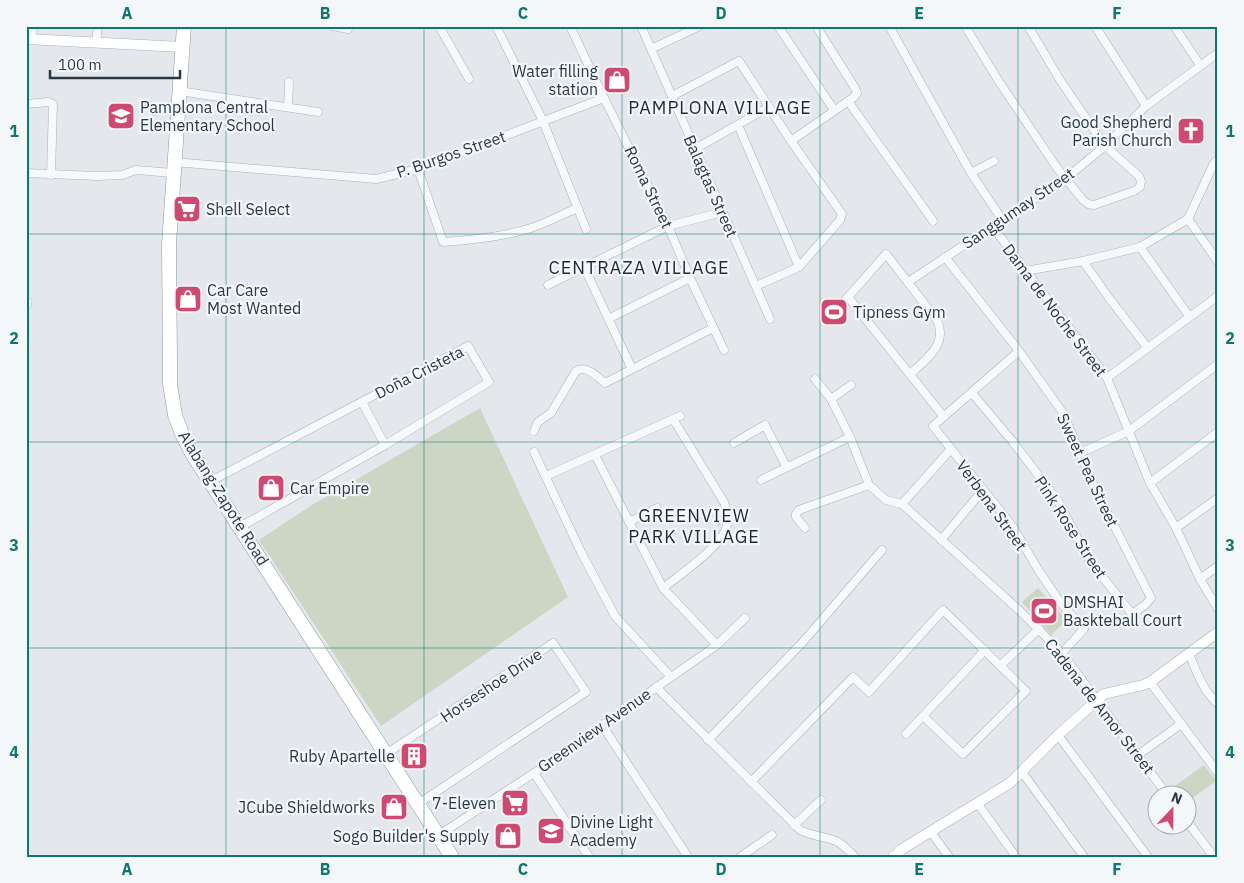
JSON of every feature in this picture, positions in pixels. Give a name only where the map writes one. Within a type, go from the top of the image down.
[{"type":"highway","name":"Alabang-Zapote Road","points":[[184,26],[169,244],[170,384],[182,434],[193,455],[452,857]]},
{"type":"street","points":[[33,26],[29,39],[182,47]]},
{"type":"street","points":[[96,42],[98,26]]},
{"type":"street","points":[[333,26],[348,29]]},
{"type":"street","points":[[439,26],[469,79]]},
{"type":"street","points":[[496,26],[543,121],[586,229]]},
{"type":"street","name":"Roma Street","points":[[570,26],[668,226],[724,350]]},
{"type":"street","name":"Balagtas Street","points":[[641,26],[770,319]]},
{"type":"street","points":[[651,49],[700,26]]},
{"type":"street","points":[[778,26],[834,110]]},
{"type":"street","points":[[791,141],[857,93],[816,26]]},
{"type":"street","points":[[889,26],[971,174],[1003,221]]},
{"type":"street","points":[[965,26],[998,80],[1065,179],[1083,200],[1088,204],[1101,203],[1140,187],[1141,181],[1139,176],[1105,146],[1060,80],[1028,26]]},
{"type":"street","points":[[1095,26],[1146,106]]},
{"type":"street","points":[[1174,26],[1200,65]]},
{"type":"street","name":"Sanggumay Street","points":[[908,282],[1065,179],[1105,146],[1146,106],[1218,53]]},
{"type":"street","points":[[672,96],[739,61],[791,141],[842,214],[840,220],[799,267],[756,286]]},
{"type":"street","points":[[288,107],[289,82]]},
{"type":"street","points":[[179,92],[318,112]]},
{"type":"street","name":"P. Burgos Street","points":[[26,173],[119,175],[138,170],[173,167],[376,179],[418,169],[604,98]]},
{"type":"street","points":[[848,101],[933,220]]},
{"type":"street","points":[[26,104],[49,102],[53,104],[51,175]]},
{"type":"street","points":[[695,149],[769,107]]},
{"type":"street","points":[[738,125],[799,267]]},
{"type":"street","points":[[971,174],[994,161]]},
{"type":"street","points":[[1025,271],[1083,261],[1140,247],[1188,219],[1217,164]]},
{"type":"street","points":[[418,169],[443,242],[493,237],[532,228],[578,208]]},
{"type":"street","points":[[548,285],[668,226],[723,212]]},
{"type":"street","points":[[1188,219],[1218,262]]},
{"type":"street","name":"Dama de Noche Street","points":[[993,227],[1107,378],[1150,483],[1176,528],[1200,579],[1218,610]]},
{"type":"street","points":[[1140,247],[1189,316]]},
{"type":"street","points":[[841,305],[886,254],[937,320],[940,327],[938,346],[910,374]]},
{"type":"street","name":"Sweet Pea Street","points":[[945,257],[1019,351],[1064,413],[1112,525],[1151,598],[1132,614]]},
{"type":"street","points":[[1083,261],[1109,298],[1148,347]]},
{"type":"street","points":[[584,267],[632,369]]},
{"type":"street","points":[[608,319],[690,278]]},
{"type":"street","points":[[1107,378],[1218,296]]},
{"type":"street","points":[[848,297],[944,418],[1019,351]]},
{"type":"street","points":[[534,431],[538,422],[551,413],[576,370],[581,368],[587,369],[605,383],[713,328]]},
{"type":"street","name":"Doña Cristeta","points":[[211,481],[468,346],[489,382],[385,445],[240,527]]},
{"type":"street","points":[[1080,453],[1129,430],[1218,364]]},
{"type":"street","points":[[805,528],[796,517],[799,510],[869,484],[850,436],[831,399],[815,380]]},
{"type":"street","points":[[831,399],[851,385]]},
{"type":"street","name":"Pink Rose Street","points":[[972,393],[1013,442],[1058,501],[1089,560],[1132,614]]},
{"type":"street","points":[[362,402],[385,445]]},
{"type":"street","points":[[546,476],[676,418],[724,502],[728,515],[726,529],[715,544],[663,588]]},
{"type":"street","name":"Verbena Street","points":[[944,418],[934,426],[1013,527],[1060,602],[1084,629],[1062,654]]},
{"type":"street","points":[[734,443],[765,425],[786,466]]},
{"type":"street","points":[[1150,483],[1218,432]]},
{"type":"street","points":[[761,480],[850,436]]},
{"type":"street","points":[[902,504],[951,449]]},
{"type":"street","points":[[534,452],[581,552],[615,616],[671,677]]},
{"type":"street","points":[[595,455],[663,588],[717,645]]},
{"type":"street","name":"Cadena de Amor Street","points":[[869,484],[881,496],[902,504],[1039,629],[1062,654],[1161,786]]},
{"type":"street","points":[[941,540],[983,490]]},
{"type":"street","points":[[1176,528],[1218,498]]},
{"type":"street","points":[[629,522],[657,508]]},
{"type":"street","points":[[708,740],[802,643],[882,550]]},
{"type":"street","points":[[1200,579],[1218,566]]},
{"type":"street","points":[[751,782],[853,677],[869,692],[943,610],[1026,691],[963,754],[923,716]]},
{"type":"street","name":"Greenview Avenue","points":[[439,835],[534,773],[717,645],[744,618]]},
{"type":"street","points":[[1001,665],[1039,629]]},
{"type":"street","points":[[892,857],[902,848],[1001,790],[1022,772],[1096,699],[1104,694],[1150,682],[1218,632]]},
{"type":"street","name":"Horseshoe Drive","points":[[386,754],[553,643],[586,692],[418,804]]},
{"type":"street","points":[[906,734],[985,650]]},
{"type":"street","points":[[1189,654],[1205,689],[1218,704]]},
{"type":"street","points":[[1150,682],[1218,773]]},
{"type":"street","points":[[656,687],[794,825],[807,834],[836,841],[855,857]]},
{"type":"street","points":[[602,724],[688,857]]},
{"type":"street","points":[[1138,755],[1181,724]]},
{"type":"street","points":[[1058,735],[1148,857]]},
{"type":"street","points":[[1022,772],[1084,857]]},
{"type":"street","points":[[534,773],[589,857]]},
{"type":"street","points":[[794,825],[820,800]]},
{"type":"street","points":[[978,804],[1016,857]]},
{"type":"street","points":[[931,832],[949,857]]},
{"type":"street","points":[[1196,833],[1214,857]]},
{"type":"street","points":[[740,857],[772,835]]},
{"type":"green space","points":[[480,408],[568,597],[381,726],[259,540],[312,505]]},
{"type":"green space","name":"DMSHAI Baskteball Court","points":[[1038,588],[1067,620],[1051,635],[1022,602]]},
{"type":"green space","points":[[1204,765],[1216,781],[1196,795],[1196,786],[1175,786]]},
{"type":"place","name":"Water filling station","points":[[617,80]]},
{"type":"place","name":"Pamplona Central Elementary School","points":[[121,116]]},
{"type":"place","name":"Good Shepherd Parish Church","points":[[1191,131]]},
{"type":"place","name":"Shell Select","points":[[187,209]]},
{"type":"place","name":"Car Care Most Wanted","points":[[188,299]]},
{"type":"place","name":"Tipness Gym","points":[[834,312]]},
{"type":"place","name":"Car Empire","points":[[271,488]]},
{"type":"place","name":"DMSHAI Baskteball Court","points":[[1044,611]]},
{"type":"place","name":"Ruby Apartelle","points":[[414,756]]},
{"type":"place","name":"7-Eleven","points":[[515,803]]},
{"type":"place","name":"JCube Shieldworks","points":[[394,807]]},
{"type":"place","name":"Divine Light Academy","points":[[551,831]]},
{"type":"place","name":"Sogo Builder's Supply","points":[[508,836]]},
{"type":"district","name":"PAMPLONA VILLAGE","points":[[720,108]]},
{"type":"district","name":"CENTRAZA VILLAGE","points":[[639,268]]},
{"type":"district","name":"GREENVIEW PARK VILLAGE","points":[[694,526]]}]
